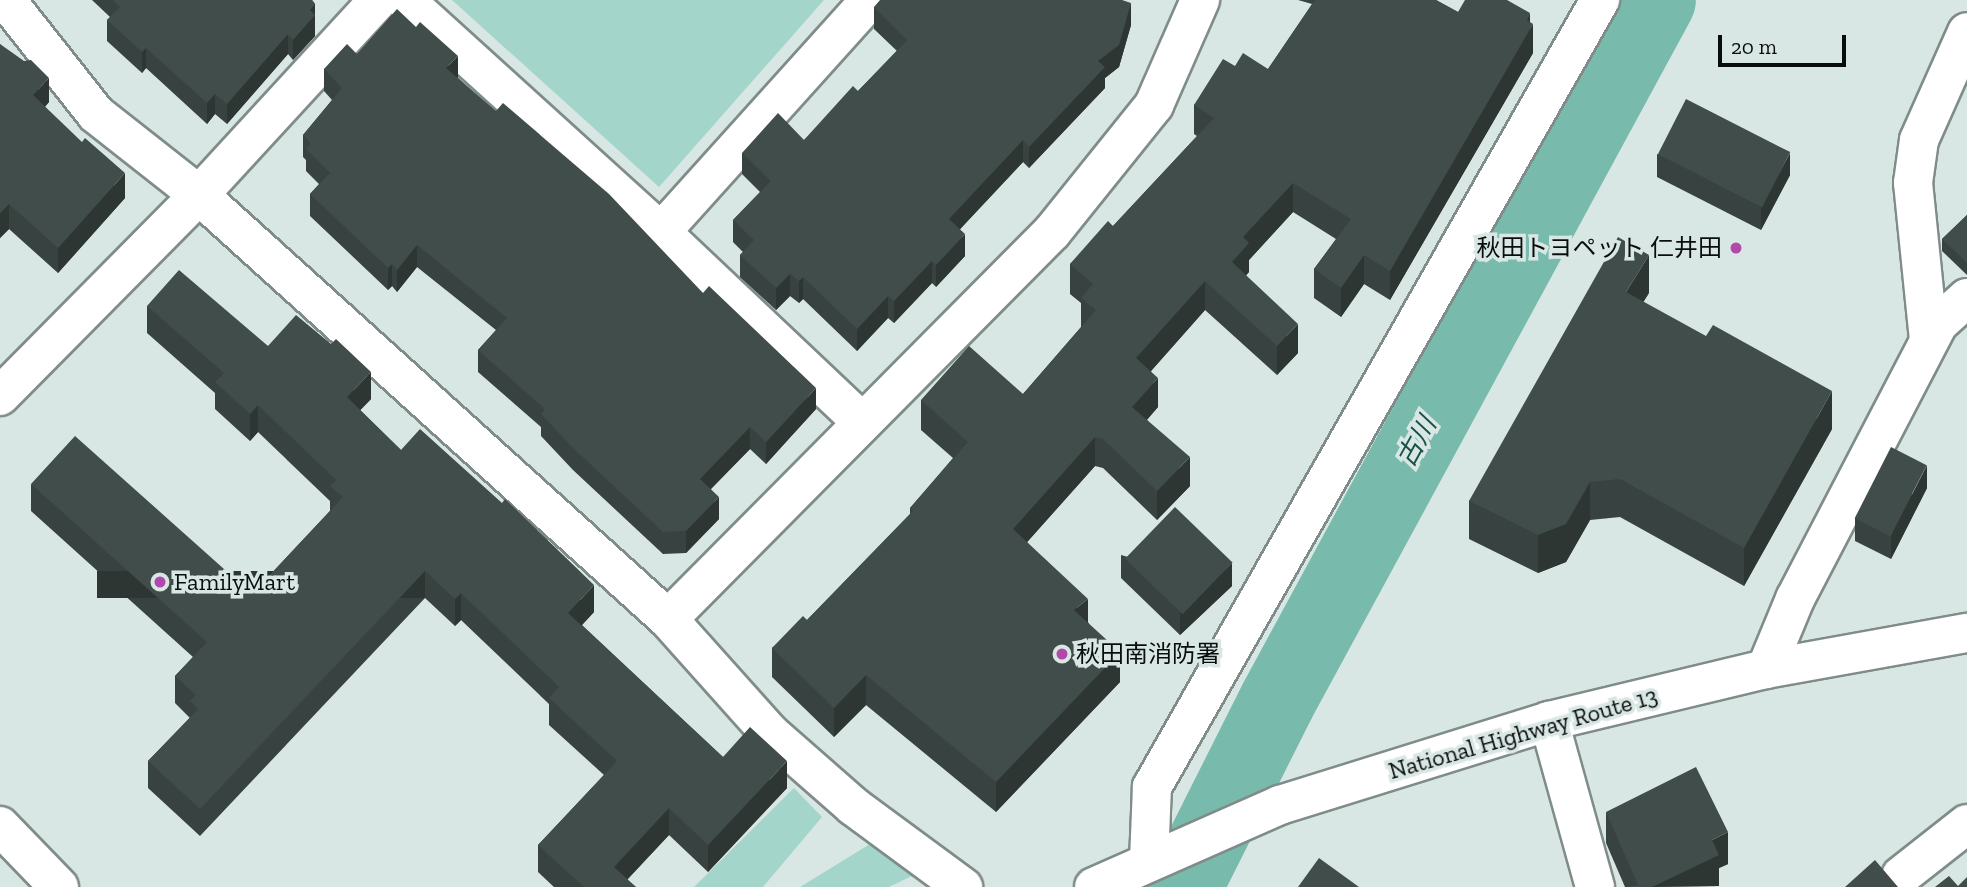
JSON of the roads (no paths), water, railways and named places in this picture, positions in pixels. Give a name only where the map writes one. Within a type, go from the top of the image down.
[{"type":"main road","points":[[6,0],[96,114],[199,195],[668,619],[770,733],[853,806],[963,887]]},
{"type":"main road","points":[[0,396],[199,195],[378,0]]},
{"type":"main road","points":[[405,0],[662,232],[862,422]]},
{"type":"main road","points":[[662,232],[870,0]]},
{"type":"main road","points":[[668,619],[1052,232],[1154,105],[1200,0]]},
{"type":"main road","points":[[1154,859],[1152,786],[1600,0]]},
{"type":"main road","points":[[1929,340],[1913,183],[1919,140],[1967,32]]},
{"type":"main road","points":[[1766,669],[1795,599],[1929,340],[1938,324],[1967,298]]},
{"type":"main road","name":"National Highway Route 13","points":[[1094,887],[1280,805],[1549,721],[1766,669],[1967,633]]},
{"type":"main road","points":[[1549,721],[1595,887]]},
{"type":"main road","points":[[1901,876],[1967,824]]},
{"type":"main road","points":[[0,826],[59,887]]},
{"type":"waterway","name":"古川","points":[[1183,887],[1277,700],[1657,0]]},
{"type":"place","name":"秋田トヨペット 仁井田","points":[[1736,248]]},
{"type":"place","name":"FamilyMart","points":[[160,582]]},
{"type":"place","name":"秋田南消防署","points":[[1062,654]]}]
